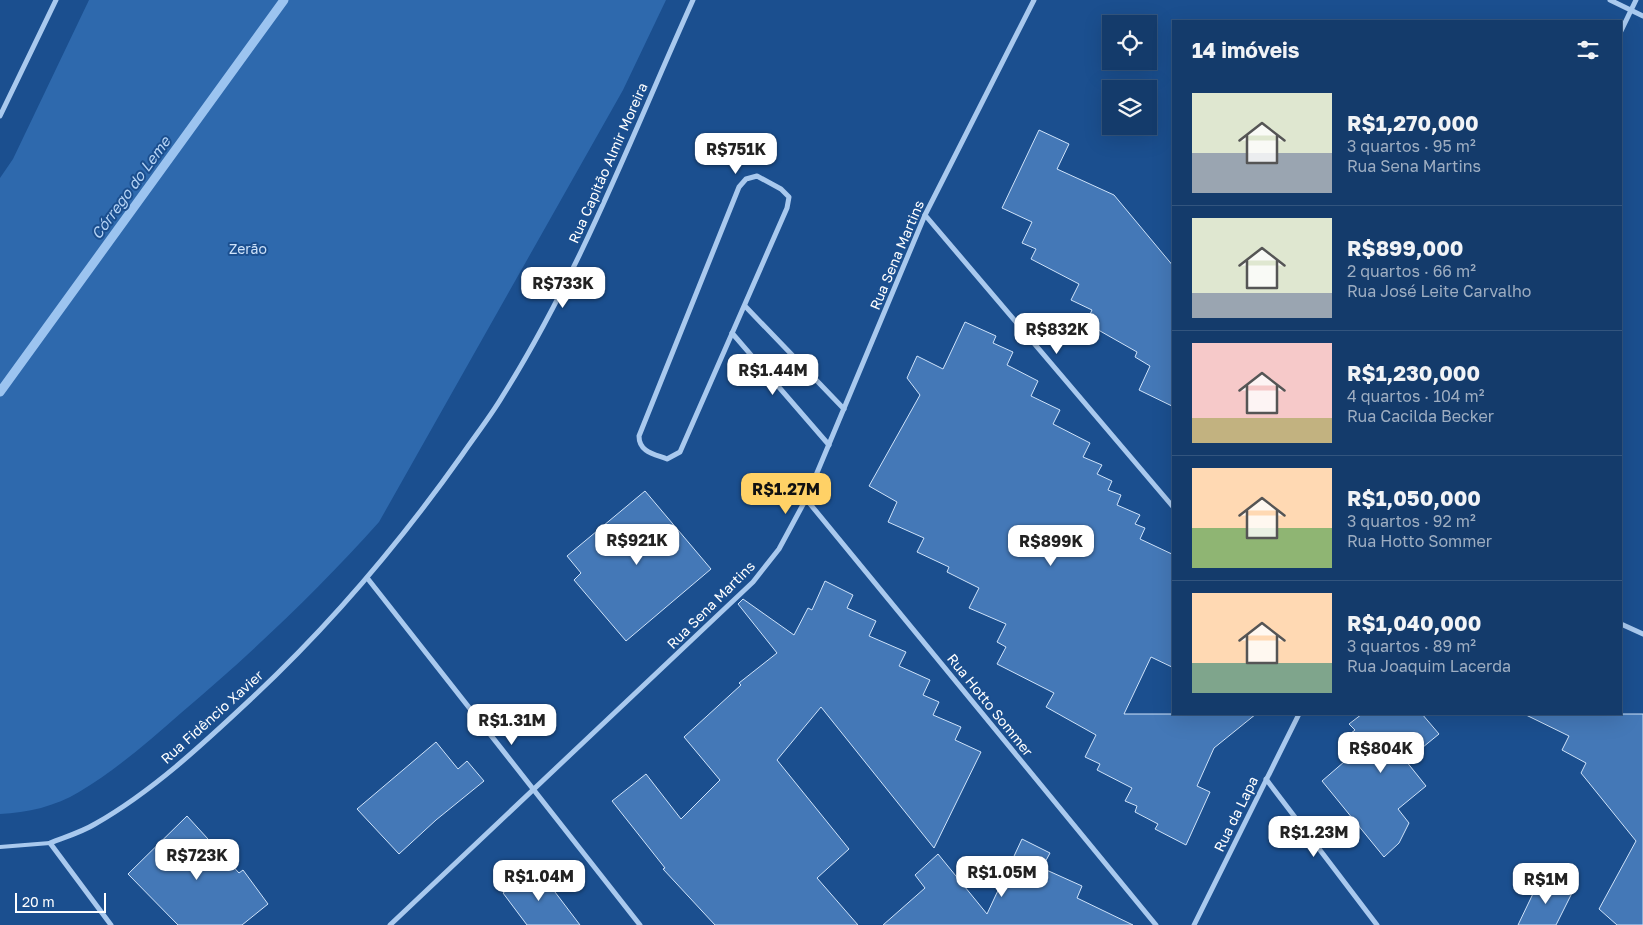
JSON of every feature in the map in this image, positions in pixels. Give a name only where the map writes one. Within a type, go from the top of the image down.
[{"type":"street","points":[[0,116],[56,0]]},
{"type":"street","name":"Rua Capitão Almir Moreira","points":[[368,580],[436,492],[502,398],[543,324],[605,198],[693,0]]},
{"type":"street","name":"Rua Sena Martins","points":[[390,925],[753,582],[779,549],[806,499],[925,216],[1034,0]]},
{"type":"street","points":[[1610,0],[1643,16]]},
{"type":"street","points":[[1622,29],[1636,0]]},
{"type":"street","points":[[757,176],[782,190],[788,197],[787,208],[745,306],[680,452],[667,459],[643,449],[639,444],[639,436],[739,187],[746,179],[757,176]]},
{"type":"street","points":[[925,216],[1172,506]]},
{"type":"street","points":[[745,306],[844,409]]},
{"type":"street","points":[[732,333],[829,445]]},
{"type":"street","name":"Rua Hotto Sommer","points":[[806,499],[1156,925]]},
{"type":"street","points":[[368,580],[640,925]]},
{"type":"street","name":"Rua Fidêncio Xavier","points":[[50,843],[94,825],[136,796],[185,758],[285,667],[368,580]]},
{"type":"street","points":[[1622,624],[1643,634]]},
{"type":"street","name":"Rua da Lapa","points":[[1194,925],[1298,715]]},
{"type":"street","points":[[1266,778],[1377,925]]},
{"type":"street","points":[[50,843],[111,925]]},
{"type":"lane","points":[[0,847],[50,843]]},
{"type":"green space","name":"Zerão","points":[[89,0],[666,0],[623,90],[379,522],[308,597],[258,645],[119,765],[79,792],[61,801],[31,810],[0,814],[0,178],[13,159]]},
{"type":"building","points":[[1039,130],[1069,144],[1057,169],[1114,195],[1172,265],[1172,406],[1139,390],[1150,366],[1135,357],[1137,352],[1086,323],[1092,310],[1071,300],[1079,284],[1031,259],[1036,249],[1022,243],[1032,222],[1002,208]]},
{"type":"building","points":[[965,322],[996,336],[993,343],[1013,352],[1007,365],[1038,381],[1031,396],[1060,410],[1053,424],[1090,443],[1083,457],[1102,465],[1097,474],[1112,481],[1108,490],[1121,495],[1117,505],[1140,515],[1135,524],[1145,528],[1140,539],[1172,554],[1172,667],[1151,657],[1124,714],[1255,715],[1214,748],[1197,786],[1210,792],[1186,845],[1155,829],[1158,824],[1135,812],[1137,806],[1125,801],[1132,788],[1097,770],[1100,764],[1085,757],[1096,735],[1046,707],[1054,693],[997,664],[1006,647],[997,642],[1006,624],[969,608],[979,588],[947,572],[949,567],[917,552],[924,538],[888,522],[897,502],[869,486],[920,395],[907,378],[917,356],[943,369]]},
{"type":"building","points":[[645,491],[711,569],[626,641],[574,580],[581,573],[567,556]]},
{"type":"building","points":[[825,581],[853,595],[847,608],[876,621],[869,636],[906,652],[899,666],[930,680],[923,695],[939,702],[933,715],[961,727],[955,740],[981,752],[934,848],[821,707],[777,760],[849,849],[817,878],[858,925],[715,925],[663,869],[665,868],[612,801],[646,774],[681,819],[720,780],[684,737],[741,685],[739,683],[777,653],[738,604],[743,599],[794,635],[808,608],[812,610]]},
{"type":"building","points":[[1643,714],[1643,925],[1617,925],[1599,909],[1636,841],[1581,773],[1586,763],[1562,750],[1569,736],[1526,715]]},
{"type":"building","points":[[1361,715],[1423,715],[1439,734],[1406,761],[1426,786],[1398,809],[1409,823],[1399,843],[1384,857],[1322,781],[1352,755],[1341,741],[1355,730],[1349,724]]},
{"type":"building","points":[[436,742],[458,769],[467,761],[484,781],[436,820],[399,854],[357,809]]},
{"type":"building","points":[[187,816],[239,873],[243,870],[268,904],[242,925],[178,925],[128,874]]},
{"type":"building","points":[[1022,839],[1050,853],[1042,868],[1082,886],[1077,898],[1133,925],[883,925],[925,888],[915,875],[938,854],[987,914]]},
{"type":"building","points":[[536,867],[580,925],[527,925],[503,893]]},
{"type":"building","points":[[1541,877],[1572,893],[1556,925],[1518,925]]},
{"type":"waterway","name":"Córrego do Leme","points":[[0,392],[284,0]]}]
